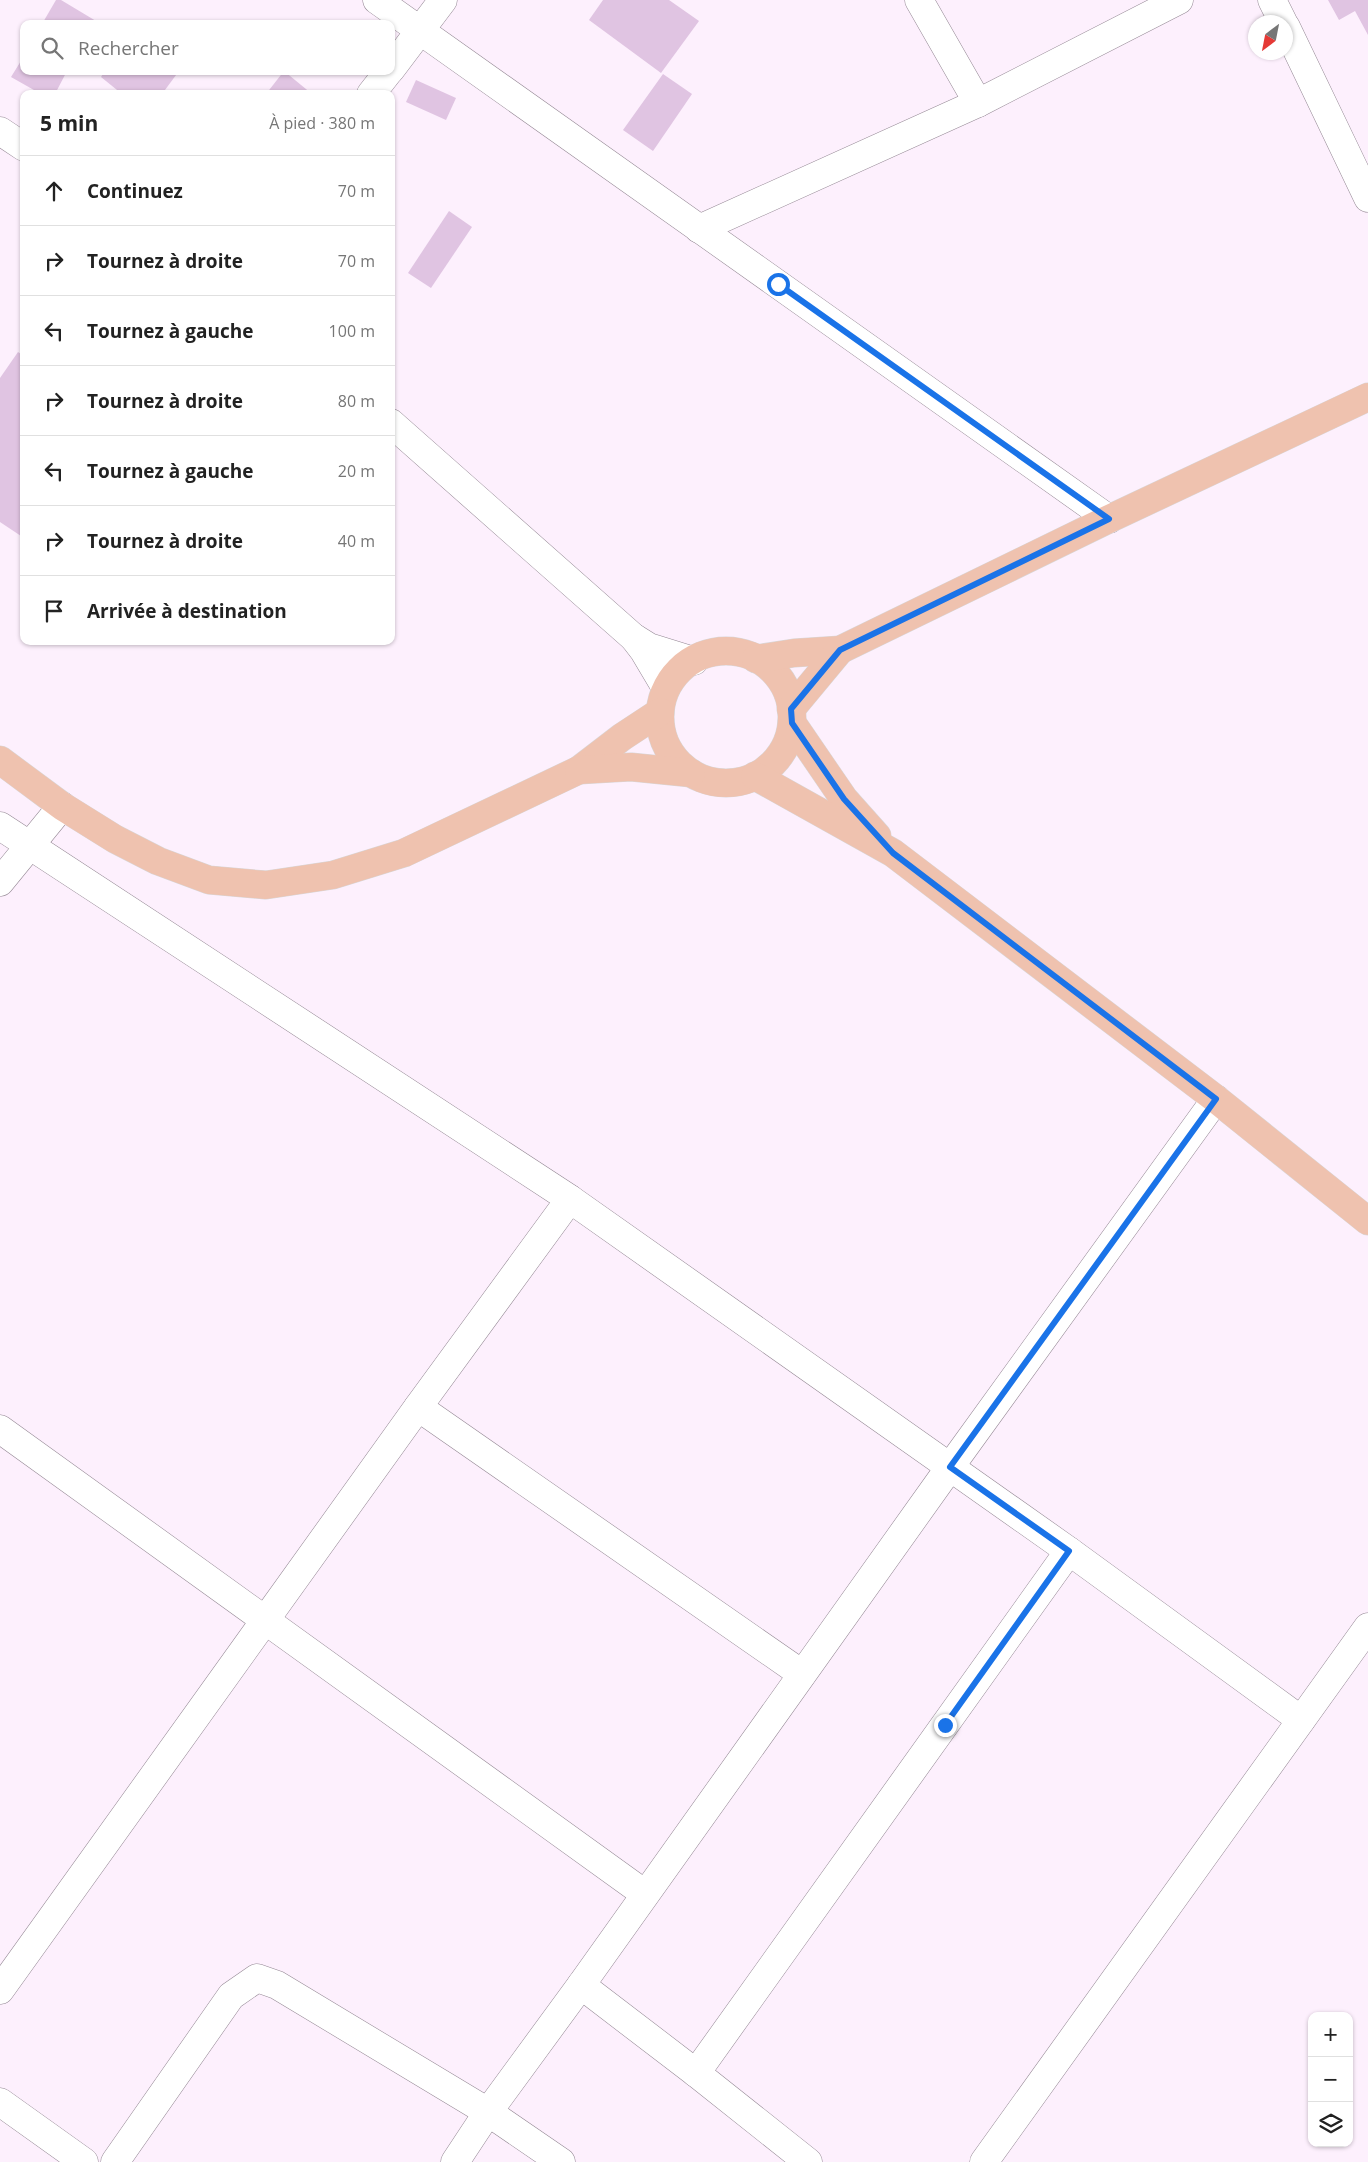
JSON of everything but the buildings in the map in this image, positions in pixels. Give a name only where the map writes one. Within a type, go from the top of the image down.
[{"type":"main road","points":[[756,659],[794,653],[840,650],[1109,519],[1368,397]]},
{"type":"main road","points":[[663,700],[662,729],[667,746],[677,761],[691,773],[706,780],[724,783],[744,781],[762,773],[777,760],[787,742],[791,716],[840,650]]},
{"type":"main road","points":[[0,760],[62,806],[115,839],[158,861],[209,880],[266,885],[332,875],[404,853],[579,770],[622,737],[663,700],[685,665],[701,656],[720,652],[739,653],[756,659],[772,670],[784,686],[791,716],[844,799],[893,853]]},
{"type":"main road","points":[[579,770],[631,768],[691,773]]},
{"type":"main road","points":[[755,776],[893,853],[1216,1099],[1368,1221]]},
{"type":"street","points":[[377,0],[1109,519]]},
{"type":"street","points":[[395,64],[443,0]]},
{"type":"street","points":[[919,0],[978,103]]},
{"type":"street","points":[[699,229],[978,103],[1179,0]]},
{"type":"street","points":[[1272,0],[1280,15]]},
{"type":"street","points":[[1293,42],[1368,198]]},
{"type":"street","points":[[374,90],[386,75]]},
{"type":"street","points":[[0,131],[20,144]]},
{"type":"street","points":[[395,427],[633,637],[649,647],[694,661]]},
{"type":"street","points":[[633,637],[644,651],[663,700]]},
{"type":"street","points":[[0,882],[62,806]]},
{"type":"street","points":[[0,826],[570,1199],[1069,1551],[1300,1720]]},
{"type":"street","points":[[455,2162],[488,2112],[1216,1099]]},
{"type":"street","points":[[0,1990],[570,1199]]},
{"type":"street","points":[[418,1408],[802,1674]]},
{"type":"street","points":[[0,1429],[645,1894]]},
{"type":"street","points":[[696,2073],[1069,1551]]},
{"type":"street","points":[[984,2162],[1368,1627]]},
{"type":"street","points":[[115,2162],[230,1996],[257,1978],[277,1985],[488,2112],[561,2162]]},
{"type":"street","points":[[581,1985],[808,2162]]},
{"type":"street","points":[[0,2102],[84,2162]]},
{"type":"route","points":[[778,284],[1109,519],[840,650],[791,709],[792,723],[844,799],[893,853],[1216,1099],[950,1467],[1069,1551],[945,1725]]}]
